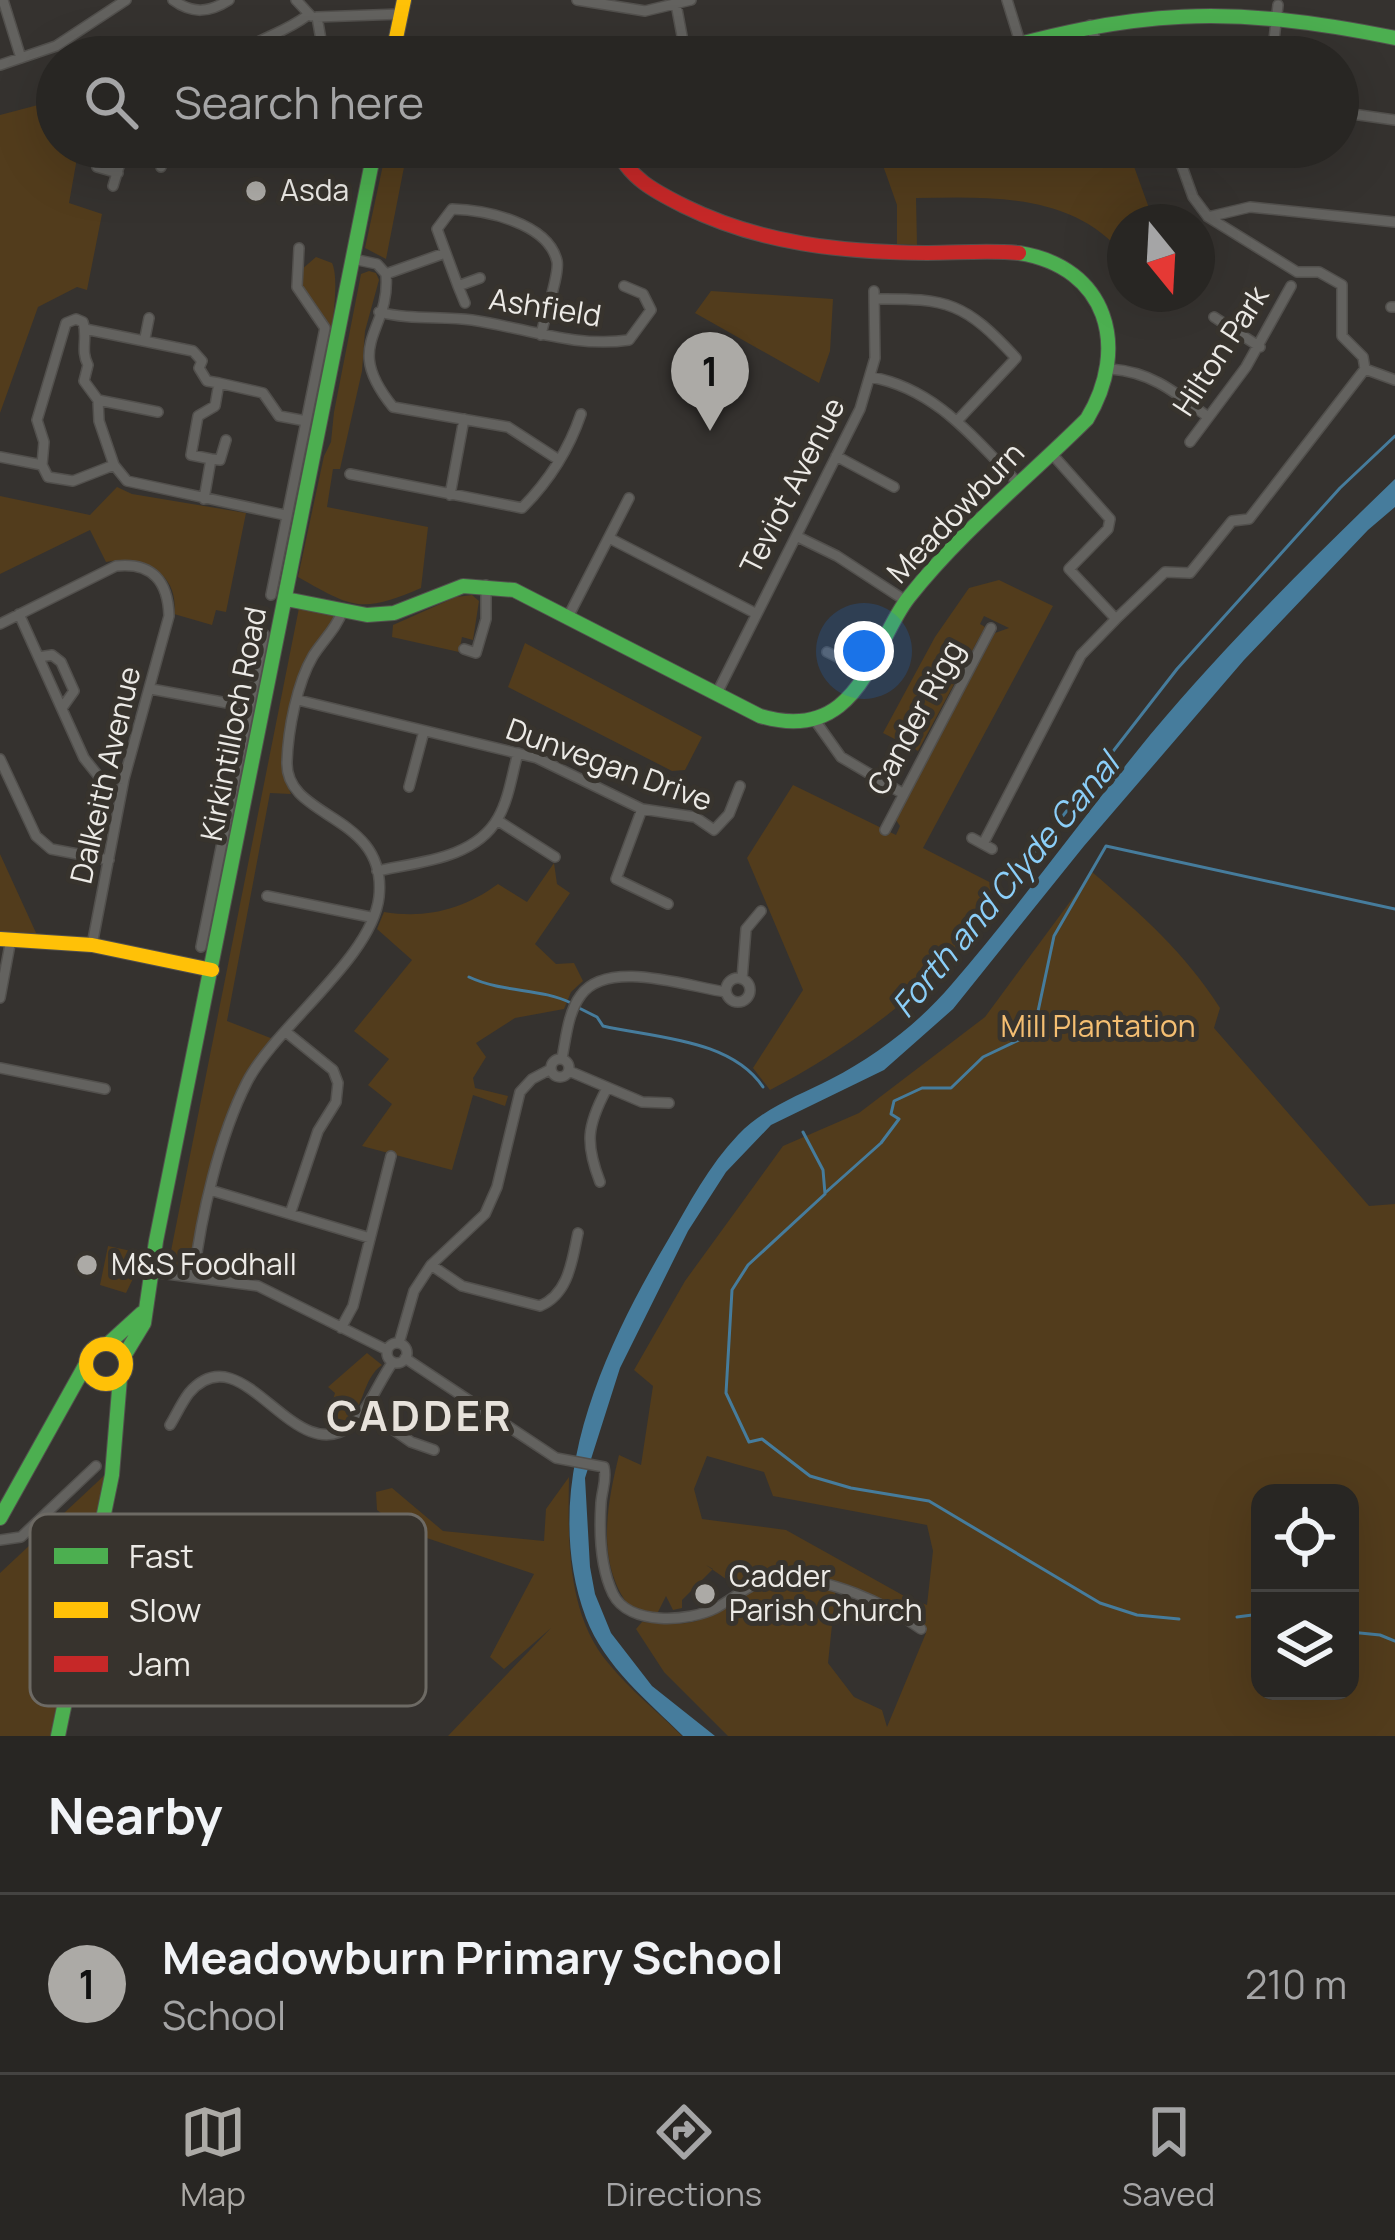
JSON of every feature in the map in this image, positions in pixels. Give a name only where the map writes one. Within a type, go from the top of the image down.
[{"type":"street","points":[[3,0],[21,58]]},
{"type":"street","points":[[71,36],[126,0]]},
{"type":"street","points":[[172,0],[191,11],[202,11],[229,0]]},
{"type":"street","points":[[296,0],[312,16],[320,36]]},
{"type":"street","points":[[577,0],[645,11],[692,0]]},
{"type":"street","points":[[1006,0],[1018,36]]},
{"type":"street","points":[[1039,36],[1133,6],[1206,1],[1278,5],[1337,17],[1395,38]]},
{"type":"street","points":[[676,4],[682,36]]},
{"type":"street","points":[[1274,36],[1278,5]]},
{"type":"street","points":[[268,36],[290,31],[312,16],[403,7]]},
{"type":"street","points":[[1088,20],[1094,36]]},
{"type":"street","points":[[0,65],[36,53]]},
{"type":"street","points":[[1359,115],[1395,120]]},
{"type":"street","points":[[100,168],[118,173]]},
{"type":"street","points":[[113,186],[119,168]]},
{"type":"street","name":"Kirkintilloch Road","points":[[124,1356],[144,1323],[279,597],[371,168]]},
{"type":"street","points":[[626,168],[653,190],[713,221],[769,241],[836,252],[1020,253],[1051,261],[1078,278],[1099,304],[1110,335],[1111,369],[1154,377],[1208,417]]},
{"type":"street","points":[[1183,168],[1198,204]]},
{"type":"street","points":[[1215,215],[1250,207],[1395,222]]},
{"type":"street","points":[[465,303],[437,230],[452,209],[469,209],[518,224],[546,240],[558,265],[541,335]]},
{"type":"street","points":[[982,844],[1081,655],[1165,572],[1190,573],[1232,521],[1249,519],[1365,369],[1364,357],[1342,337],[1342,285],[1319,272],[1294,279],[1215,222]]},
{"type":"street","name":"Kirkintilloch Road","points":[[279,597],[285,514],[325,328],[297,287],[299,248]]},
{"type":"street","points":[[386,274],[445,253]]},
{"type":"street","points":[[353,259],[376,264],[386,274]]},
{"type":"street","points":[[386,274],[370,342],[370,372],[393,407],[508,427],[559,460]]},
{"type":"street","points":[[458,286],[480,278]]},
{"type":"street","name":"Hilton Park","points":[[1190,442],[1259,346],[1294,279]]},
{"type":"street","name":"Ashfield","points":[[379,312],[472,320],[574,342],[629,340],[651,310],[643,294],[624,286]]},
{"type":"street","name":"Teviot Avenue","points":[[717,694],[871,376],[874,295],[946,302],[985,324],[1016,358],[957,422]]},
{"type":"street","points":[[1214,317],[1259,346]]},
{"type":"street","points":[[114,465],[73,481],[48,477],[42,465],[44,442],[38,420],[66,323],[76,319],[85,329],[193,351],[202,361],[199,368],[206,381],[263,393],[279,416],[306,421]]},
{"type":"street","points":[[145,338],[149,319]]},
{"type":"street","points":[[85,329],[82,353],[88,365],[84,381],[98,400],[98,421],[114,465],[127,481],[285,514]]},
{"type":"street","name":"Meadowburn","points":[[814,719],[846,700],[906,601],[1092,413],[1111,369]]},
{"type":"street","points":[[1365,369],[1395,380]]},
{"type":"street","points":[[871,376],[932,398],[1020,485]]},
{"type":"street","points":[[219,383],[215,406],[198,416],[191,455],[220,460],[226,440]]},
{"type":"street","points":[[98,400],[158,412]]},
{"type":"street","points":[[350,474],[522,508],[559,460],[581,414]]},
{"type":"street","points":[[450,495],[464,419]]},
{"type":"street","points":[[1052,454],[1110,519],[1108,529],[1069,570],[1116,619]]},
{"type":"street","points":[[836,456],[894,487]]},
{"type":"street","points":[[0,457],[42,465]]},
{"type":"street","points":[[204,499],[211,459]]},
{"type":"street","points":[[568,617],[629,498]]},
{"type":"street","points":[[796,536],[837,556],[906,601]]},
{"type":"street","points":[[609,538],[755,613]]},
{"type":"street","name":"Dalkeith Avenue","points":[[20,614],[124,565],[152,572],[168,594],[169,616],[124,779],[92,945]]},
{"type":"street","points":[[279,597],[367,615],[394,613],[445,591],[486,585],[514,590],[769,719],[814,719],[842,757],[902,793]]},
{"type":"street","points":[[464,650],[476,653],[486,619],[486,585]]},
{"type":"street","points":[[194,1276],[210,1190],[248,1080],[358,944],[379,898],[377,871],[353,830],[297,795],[286,768],[298,700],[314,656],[337,628],[343,610]]},
{"type":"street","points":[[0,624],[20,614],[83,758],[100,778],[124,779]]},
{"type":"street","name":"Cander Rigg","points":[[885,830],[991,628]]},
{"type":"street","points":[[201,947],[264,634]]},
{"type":"street","points":[[827,652],[865,671]]},
{"type":"street","points":[[39,657],[52,655],[61,662],[74,691],[62,708]]},
{"type":"street","points":[[151,689],[249,707]]},
{"type":"street","name":"Dunvegan Drive","points":[[298,700],[537,758],[642,809],[695,817],[714,830],[729,814],[740,786]]},
{"type":"street","points":[[409,787],[424,731]]},
{"type":"street","points":[[377,871],[448,856],[483,835],[497,820],[518,753]]},
{"type":"street","points":[[0,759],[36,836],[51,849],[109,860]]},
{"type":"street","points":[[642,809],[616,879],[668,904]]},
{"type":"street","points":[[497,820],[555,857]]},
{"type":"street","points":[[267,896],[370,917]]},
{"type":"street","points":[[562,1058],[581,994],[598,981],[656,979],[726,992],[733,1001],[745,999],[749,988],[742,979],[740,930],[760,911]]},
{"type":"street","points":[[0,998],[5,939],[92,945],[212,970]]},
{"type":"street","points":[[726,992],[729,982],[742,979]]},
{"type":"street","points":[[286,1032],[333,1070],[338,1083],[336,1102],[318,1131],[290,1214]]},
{"type":"street","points":[[387,1350],[399,1343],[414,1291],[431,1265],[485,1214],[497,1187],[520,1092],[562,1058]]},
{"type":"street","points":[[562,1058],[569,1071]]},
{"type":"street","points":[[0,1068],[105,1089]]},
{"type":"street","points":[[550,1069],[559,1077],[569,1071]]},
{"type":"street","points":[[569,1071],[642,1102],[669,1103]]},
{"type":"street","points":[[600,1182],[589,1153],[592,1117],[606,1090]]},
{"type":"street","points":[[341,1328],[353,1306],[391,1156]]},
{"type":"street","points":[[210,1190],[370,1238]]},
{"type":"street","points":[[431,1265],[462,1286],[540,1306],[563,1287],[578,1233]]},
{"type":"street","points":[[152,1272],[258,1286],[387,1350],[556,1458],[606,1470],[600,1538],[605,1571],[620,1606],[634,1613],[646,1617],[697,1615],[760,1580],[785,1578],[866,1598],[921,1629]]},
{"type":"street","points":[[1,1514],[44,1432],[79,1387],[93,1349],[108,1344],[144,1311]]},
{"type":"street","points":[[170,1425],[190,1391],[220,1377],[235,1378],[310,1434],[330,1436],[352,1425],[364,1410],[376,1385],[406,1349],[399,1343]]},
{"type":"street","points":[[104,1514],[115,1412],[125,1368],[124,1356],[108,1344]]},
{"type":"street","points":[[86,1364],[115,1412]]},
{"type":"street","points":[[79,1387],[120,1378]]},
{"type":"street","points":[[364,1410],[411,1442],[434,1450]]},
{"type":"street","points":[[45,1514],[96,1466]]},
{"type":"street","points":[[0,1540],[21,1537],[30,1528]]},
{"type":"street","points":[[58,1736],[64,1706]]},
{"type":"green space","points":[[36,106],[36,168],[75,168],[69,203],[102,214],[87,290],[77,287],[38,307],[0,413],[0,115]]},
{"type":"green space","points":[[382,168],[404,168],[386,259],[365,248]]},
{"type":"green space","points":[[884,168],[1135,168],[1148,204],[1107,204],[1107,238],[1081,220],[1029,203],[916,198],[917,245],[897,244],[897,205]]},
{"type":"green space","points":[[316,257],[332,263],[335,298],[309,447],[329,328],[300,281],[301,270]]},
{"type":"green space","points":[[369,271],[379,280],[340,469],[333,469],[327,507],[428,527],[421,588],[384,602],[358,604],[298,577],[331,442],[361,274]]},
{"type":"green space","points":[[711,291],[833,299],[830,351],[819,383],[695,313]]},
{"type":"green space","points":[[117,487],[132,494],[246,513],[226,612],[216,610],[212,625],[174,614],[171,588],[156,570],[133,561],[106,562],[90,530],[0,574],[0,496],[90,515]]},
{"type":"green space","points":[[999,580],[1053,606],[923,848],[1003,889],[960,949],[900,1004],[834,1053],[770,1090],[753,1068],[803,990],[747,858],[793,785],[896,835],[900,826],[896,820],[995,633],[1009,628],[984,616],[980,624],[985,627],[918,751],[883,733],[935,637],[969,588]]},
{"type":"green space","points":[[472,595],[479,601],[473,640],[462,637],[459,652],[392,637],[393,625],[456,597]]},
{"type":"green space","points":[[299,608],[334,616],[312,651],[292,706],[284,761],[291,794],[270,793],[227,1021],[273,1039],[244,1080],[205,1188],[188,1267],[168,1266]]},
{"type":"green space","points":[[525,643],[702,737],[685,770],[672,771],[508,687]]},
{"type":"green space","points":[[0,854],[37,935],[0,933]]},
{"type":"green space","points":[[554,863],[557,884],[570,893],[535,944],[556,964],[574,963],[583,981],[571,992],[564,1009],[515,1018],[476,1043],[486,1057],[473,1078],[475,1088],[508,1096],[505,1106],[473,1095],[452,1170],[362,1146],[392,1104],[368,1085],[389,1059],[354,1031],[412,960],[377,929],[384,912],[444,910],[498,884],[527,902]]},
{"type":"green space","name":"Mill Plantation","points":[[1092,872],[1193,970],[1220,1008],[1214,1028],[1369,1206],[1395,1204],[1395,1736],[728,1736],[664,1672],[636,1629],[642,1622],[697,1621],[740,1589],[712,1570],[682,1600],[682,1608],[673,1610],[666,1596],[657,1614],[634,1612],[613,1576],[607,1537],[610,1496],[619,1455],[641,1465],[653,1386],[634,1370],[685,1281],[783,1146],[859,1113],[985,1017]],"holes":[[[707,1456],[764,1472],[773,1496],[927,1525],[933,1551],[927,1605],[786,1530],[702,1519],[694,1489]],[[836,1587],[918,1622],[926,1633],[887,1727],[882,1710],[854,1697],[828,1663]]]},
{"type":"green space","points":[[108,1246],[145,1254],[126,1293],[100,1285]]},
{"type":"green space","points":[[367,1353],[382,1365],[357,1408],[347,1421],[328,1416],[335,1393],[328,1387]]},
{"type":"green space","points":[[109,1471],[100,1514],[63,1514]]},
{"type":"green space","points":[[569,1477],[572,1575],[584,1622],[617,1674],[682,1736],[448,1736],[551,1628],[504,1669],[490,1657],[534,1574],[426,1538],[426,1517],[443,1531],[544,1541],[546,1509]]},
{"type":"green space","points":[[392,1488],[423,1514],[377,1510],[376,1492]]},
{"type":"green space","points":[[30,1545],[30,1706],[62,1706],[56,1736],[0,1736],[0,1573]]},
{"type":"water","points":[[1395,479],[1395,507],[1244,660],[1084,846],[953,1009],[884,1070],[771,1125],[726,1172],[688,1231],[620,1368],[585,1478],[590,1567],[611,1633],[652,1686],[715,1736],[683,1736],[604,1652],[586,1618],[573,1569],[569,1520],[585,1422],[601,1374],[644,1282],[700,1185],[738,1135],[771,1109],[864,1060],[926,1012],[978,954],[1179,701]]},
{"type":"waterway","name":"Forth and Clyde Canal","points":[[1034,853],[1177,669],[1340,488],[1395,436]]},
{"type":"waterway","points":[[825,1193],[881,1143],[899,1119],[891,1114],[894,1101],[922,1088],[951,1088],[983,1057],[1023,1038],[1037,1016],[1054,936],[1106,846],[1395,909]]},
{"type":"waterway","points":[[469,977],[571,1003]]},
{"type":"waterway","points":[[579,1008],[603,1026],[712,1050],[749,1071],[763,1087]]},
{"type":"waterway","points":[[803,1132],[823,1170],[825,1194],[748,1265],[732,1290],[726,1393],[749,1442],[762,1439],[810,1476],[929,1501],[1100,1603],[1137,1615],[1179,1619]]},
{"type":"waterway","points":[[1237,1617],[1251,1615]]},
{"type":"waterway","points":[[1359,1633],[1395,1641]]},
{"type":"traffic: fast","points":[[1053,36],[1134,21],[1231,16],[1395,38]]},
{"type":"traffic: fast","points":[[124,1356],[144,1323],[156,1241],[371,168]]},
{"type":"traffic: fast","points":[[286,599],[367,615],[394,613],[463,586],[514,590],[760,716],[801,721],[830,712],[861,682],[900,610],[929,573],[1087,419],[1100,392],[1108,339],[1091,293],[1049,261],[1019,253]]},
{"type":"traffic: fast","points":[[108,1344],[142,1313]]},
{"type":"traffic: fast","points":[[0,1518],[86,1364]]},
{"type":"traffic: fast","points":[[104,1514],[120,1378]]},
{"type":"traffic: fast","points":[[58,1736],[64,1706]]},
{"type":"traffic: slow","points":[[396,36],[404,0]]},
{"type":"traffic: slow","points":[[0,939],[92,945],[212,970]]},
{"type":"traffic: slow","points":[[106,1344],[120,1350],[126,1364],[120,1378],[106,1384],[92,1378],[86,1364],[92,1350],[106,1344]]},
{"type":"traffic: jam","points":[[629,168],[663,195],[713,219],[772,237],[864,251],[1019,253]]},
{"type":"place","name":"Asda","points":[[256,191]]},
{"type":"place","name":"Meadowburn Primary School","points":[[710,431]]},
{"type":"place","name":"M&S Foodhall","points":[[87,1265]]},
{"type":"place","name":"Cadder Parish Church","points":[[705,1594]]},
{"type":"district","name":"CADDER","points":[[420,1416]]}]
